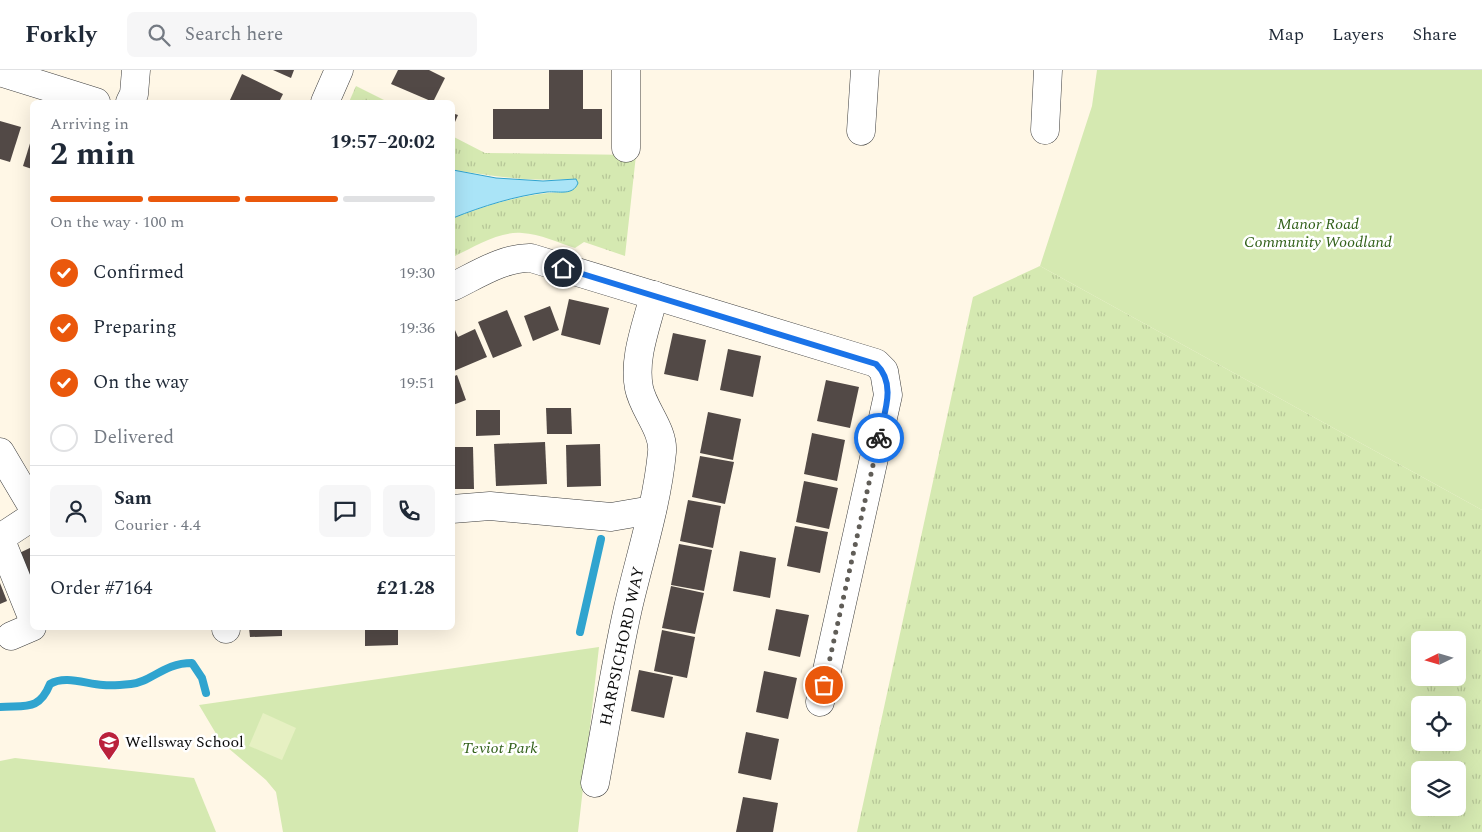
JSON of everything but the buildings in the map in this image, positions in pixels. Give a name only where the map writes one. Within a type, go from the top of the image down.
[{"type":"street","points":[[131,100],[134,94],[136,70]]},
{"type":"street","points":[[326,100],[339,70]]},
{"type":"street","points":[[626,70],[626,148]]},
{"type":"street","points":[[861,131],[864,70]]},
{"type":"street","points":[[1045,130],[1048,70]]},
{"type":"street","points":[[0,72],[90,100]]},
{"type":"street","points":[[455,286],[508,261],[518,258],[531,258],[876,364],[884,371],[888,396],[820,702]]},
{"type":"street","name":"HARPSICHORD WAY","points":[[595,783],[628,609],[652,510],[662,449],[658,432],[649,416],[639,389],[637,363],[654,295]]},
{"type":"street","points":[[0,452],[30,503]]},
{"type":"street","points":[[455,509],[490,506],[611,517],[652,510]]},
{"type":"street","points":[[30,518],[0,538],[30,612]]},
{"type":"green space","name":"Manor Road Community Woodland","points":[[1097,70],[1482,70],[1482,510],[1040,266],[1092,106]]},
{"type":"green space","points":[[356,86],[384,100],[350,100]]},
{"type":"green space","points":[[455,138],[485,153],[636,155],[625,256],[584,242],[575,248],[536,235],[522,233],[513,233],[486,240],[455,256],[455,217],[510,200],[539,194],[569,192],[570,179],[525,179],[455,170]]},
{"type":"green space","points":[[1040,266],[1482,510],[1482,832],[857,832],[973,297]]},
{"type":"green space","name":"Teviot Park","points":[[599,647],[578,832],[283,832],[276,792],[266,780],[221,742],[199,705]]},
{"type":"green space","points":[[263,713],[296,728],[282,760],[249,746]]},
{"type":"green space","points":[[15,758],[194,778],[216,832],[0,832],[0,761]]},
{"type":"water","points":[[455,170],[496,178],[543,181],[576,179],[578,183],[573,190],[523,196],[455,217]]},
{"type":"waterway","points":[[580,632],[601,539]]},
{"type":"waterway","points":[[0,707],[24,706],[36,703],[46,693],[50,684],[56,681],[69,680],[110,685],[131,684],[138,683],[173,666],[192,663],[202,678],[206,693]]},
{"type":"way so far","points":[[824,685],[879,438]]},
{"type":"place","name":"Wellsway School","points":[[109,761]]},
{"type":"route","points":[[563,268],[876,364],[884,371],[888,396],[879,438]]}]
